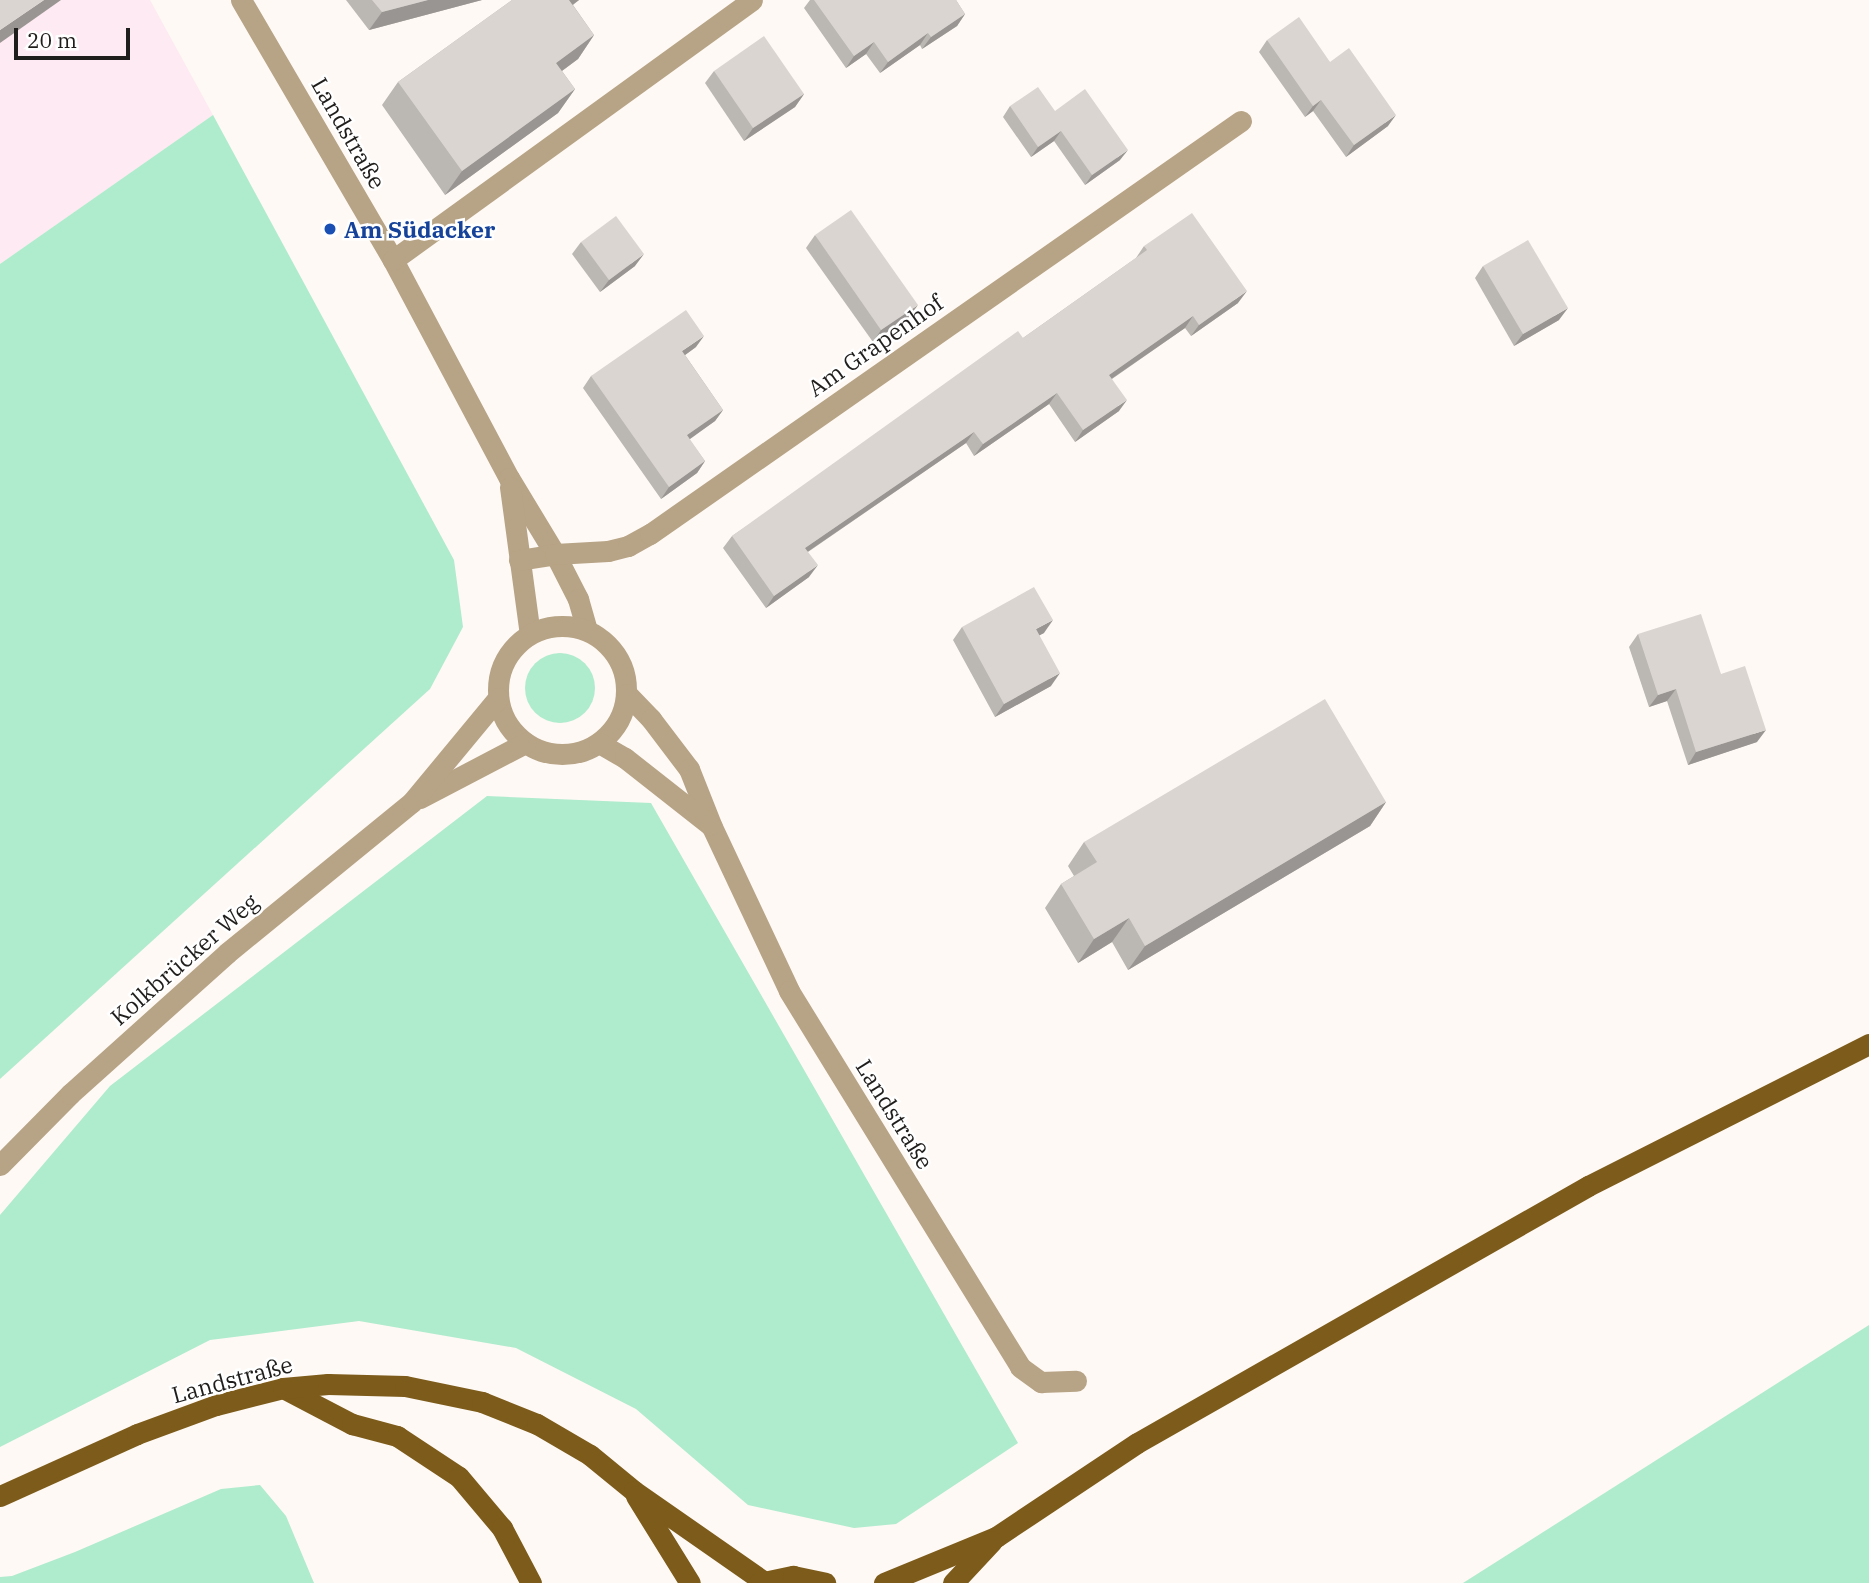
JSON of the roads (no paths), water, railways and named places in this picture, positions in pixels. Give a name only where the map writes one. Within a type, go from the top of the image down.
[{"type":"main road","points":[[884,1583],[996,1537],[1149,1436],[1576,1193],[1869,1044]]},
{"type":"main road","name":"Landstraße","points":[[0,1496],[138,1434],[216,1405],[283,1388],[328,1384],[405,1386],[481,1402],[537,1424],[590,1455],[634,1491],[761,1582]]},
{"type":"main road","points":[[283,1388],[352,1423],[397,1436],[459,1477],[502,1528],[531,1583]]},
{"type":"main road","name":"Landstraße","points":[[634,1491],[690,1583]]},
{"type":"main road","points":[[953,1583],[996,1537]]},
{"type":"main road","points":[[761,1582],[793,1576],[825,1583]]},
{"type":"street","name":"Landstraße","points":[[241,0],[393,260],[509,478],[555,554],[578,599],[587,630]]},
{"type":"street","points":[[393,260],[752,0]]},
{"type":"street","name":"Am Grapenhof","points":[[519,560],[555,554],[608,551],[628,546],[650,534],[1241,121]]},
{"type":"street","name":"Landstraße","points":[[509,478],[530,634]]},
{"type":"street","points":[[567,626],[587,630],[603,641],[617,656],[624,674],[627,694],[622,713],[613,730],[599,743],[582,752],[562,755],[543,752],[525,743],[512,731],[498,698],[498,679],[505,661],[516,646],[530,634],[548,627],[567,626]]},
{"type":"street","name":"Landstraße","points":[[627,694],[651,719],[689,769],[712,827],[789,991],[1020,1367],[1041,1382],[1076,1381]]},
{"type":"street","name":"Kolkbrücker Weg","points":[[0,1165],[70,1094],[227,953],[412,802],[498,698]]},
{"type":"street","name":"Kolkbrücker Weg","points":[[412,802],[525,743]]},
{"type":"street","name":"Landstraße","points":[[599,743],[625,758],[712,827]]},
{"type":"place","name":"Am Südacker","points":[[330,229]]}]
